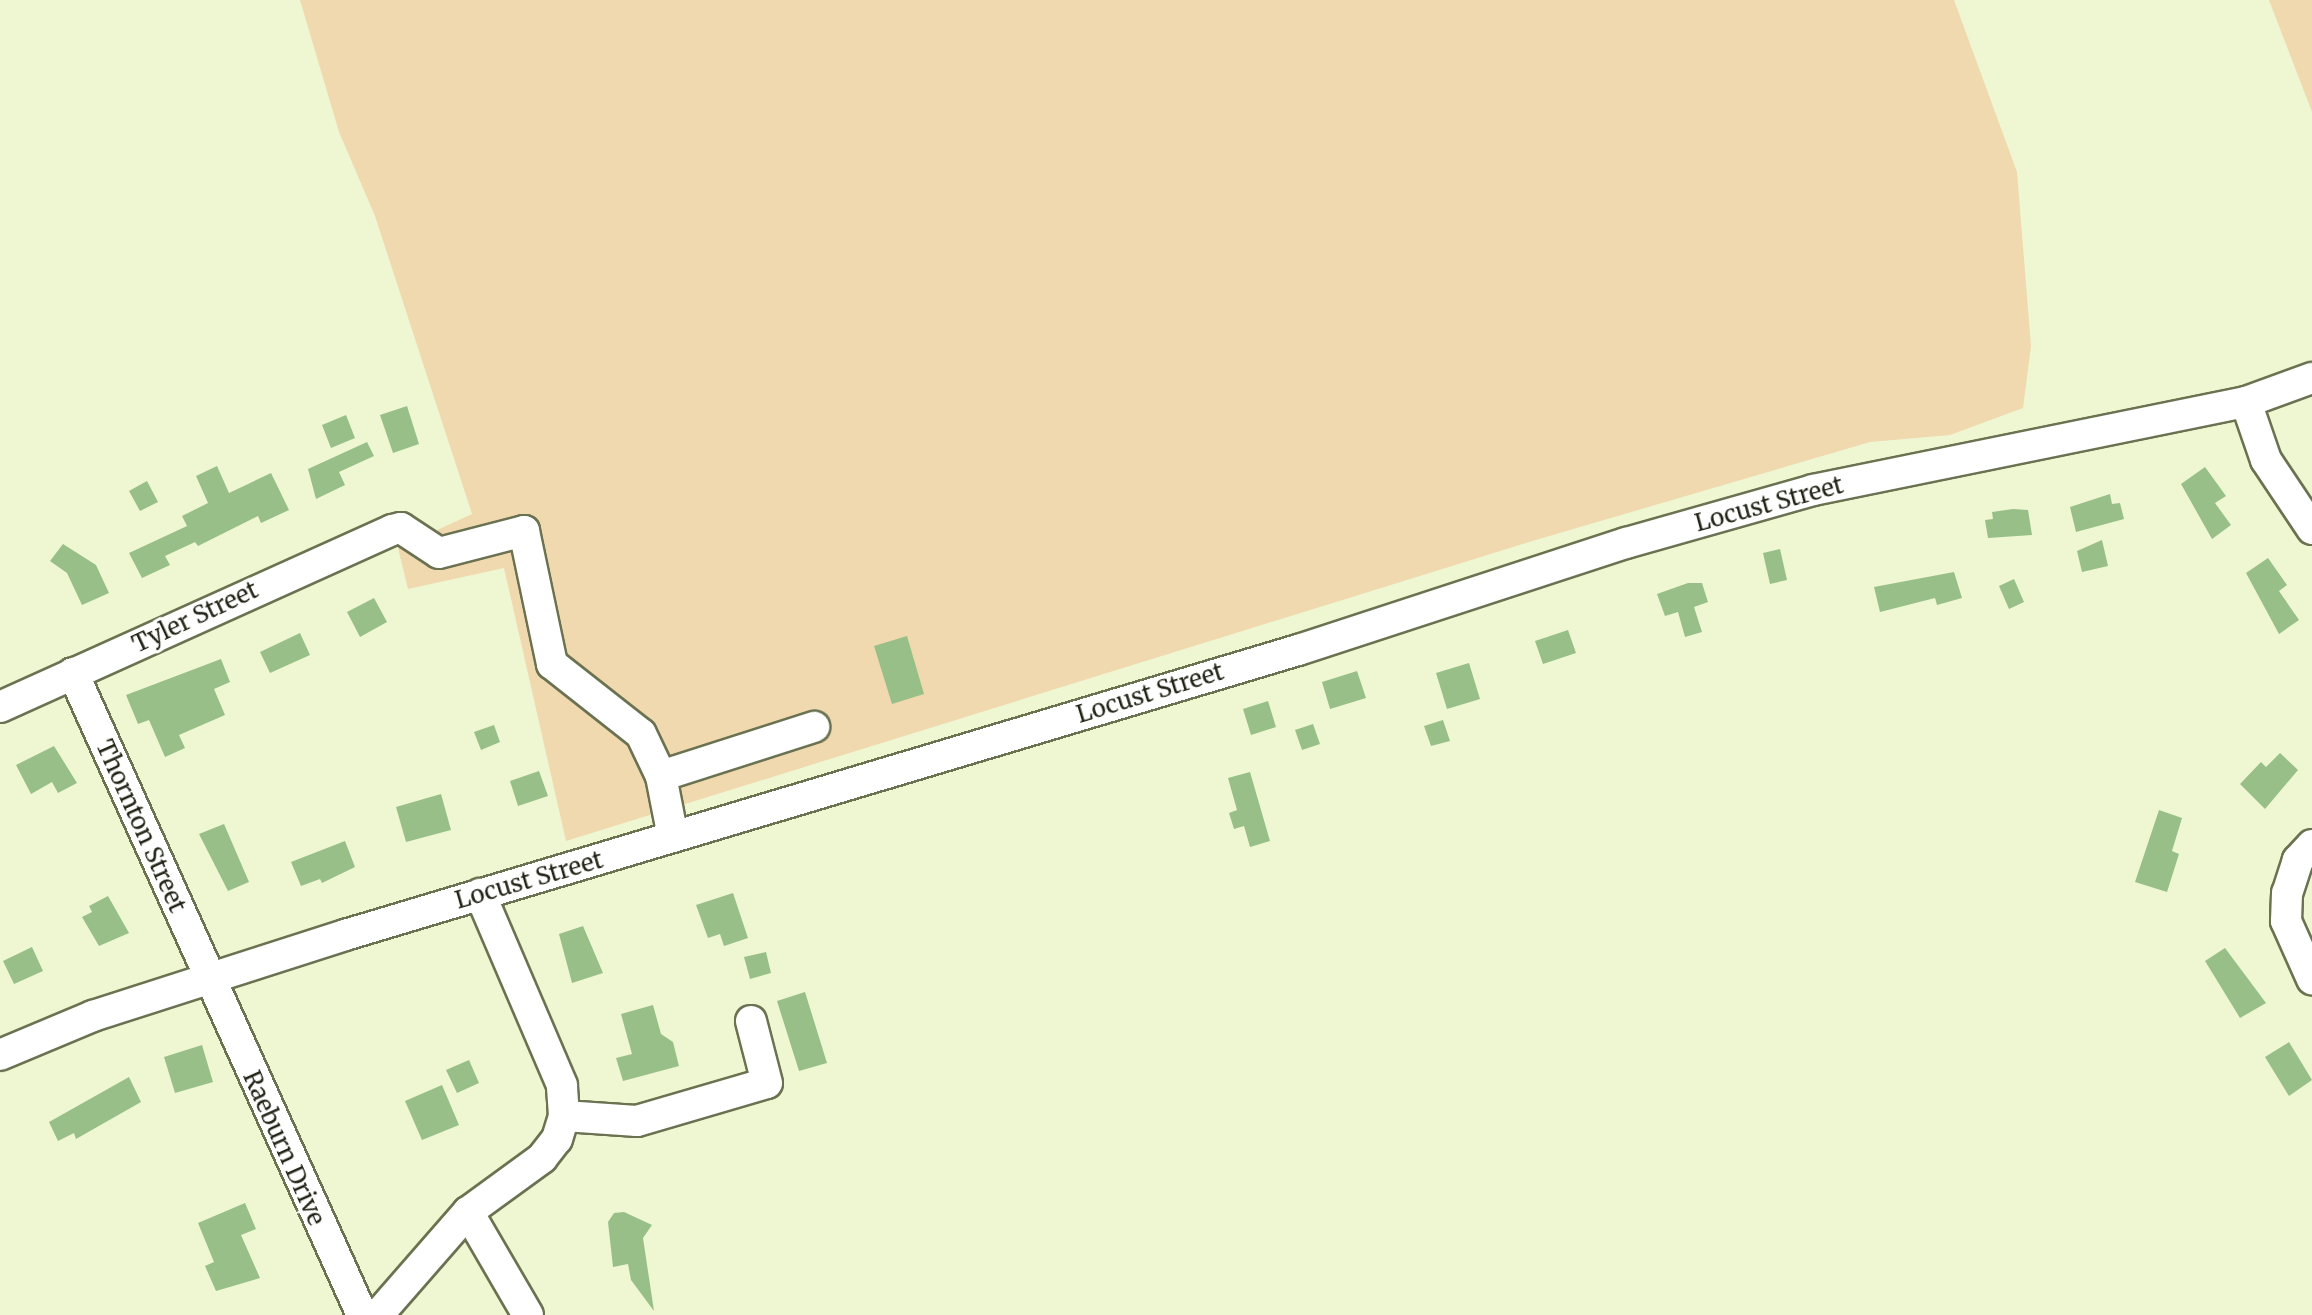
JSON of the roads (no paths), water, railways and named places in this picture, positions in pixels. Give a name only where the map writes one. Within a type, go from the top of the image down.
[{"type":"street","name":"Locust Street","points":[[0,1055],[93,1016],[210,978],[1783,499],[2246,402],[2312,378]]},
{"type":"street","points":[[2246,402],[2266,460],[2312,529]]},
{"type":"street","name":"Tyler Street","points":[[0,707],[392,530],[401,528],[439,553],[524,531],[552,664],[641,734],[661,776]]},
{"type":"street","name":"Thornton Street","points":[[73,673],[210,978]]},
{"type":"street","points":[[673,837],[661,776],[814,727]]},
{"type":"street","points":[[2312,845],[2298,860],[2287,893],[2286,921],[2312,979]]},
{"type":"street","points":[[378,1315],[468,1212],[542,1158],[557,1139],[564,1116],[562,1085],[480,894]]},
{"type":"street","name":"Raeburn Drive","points":[[210,978],[362,1315]]},
{"type":"street","points":[[564,1116],[637,1121],[767,1083],[751,1021]]},
{"type":"street","points":[[468,1212],[528,1315]]}]
